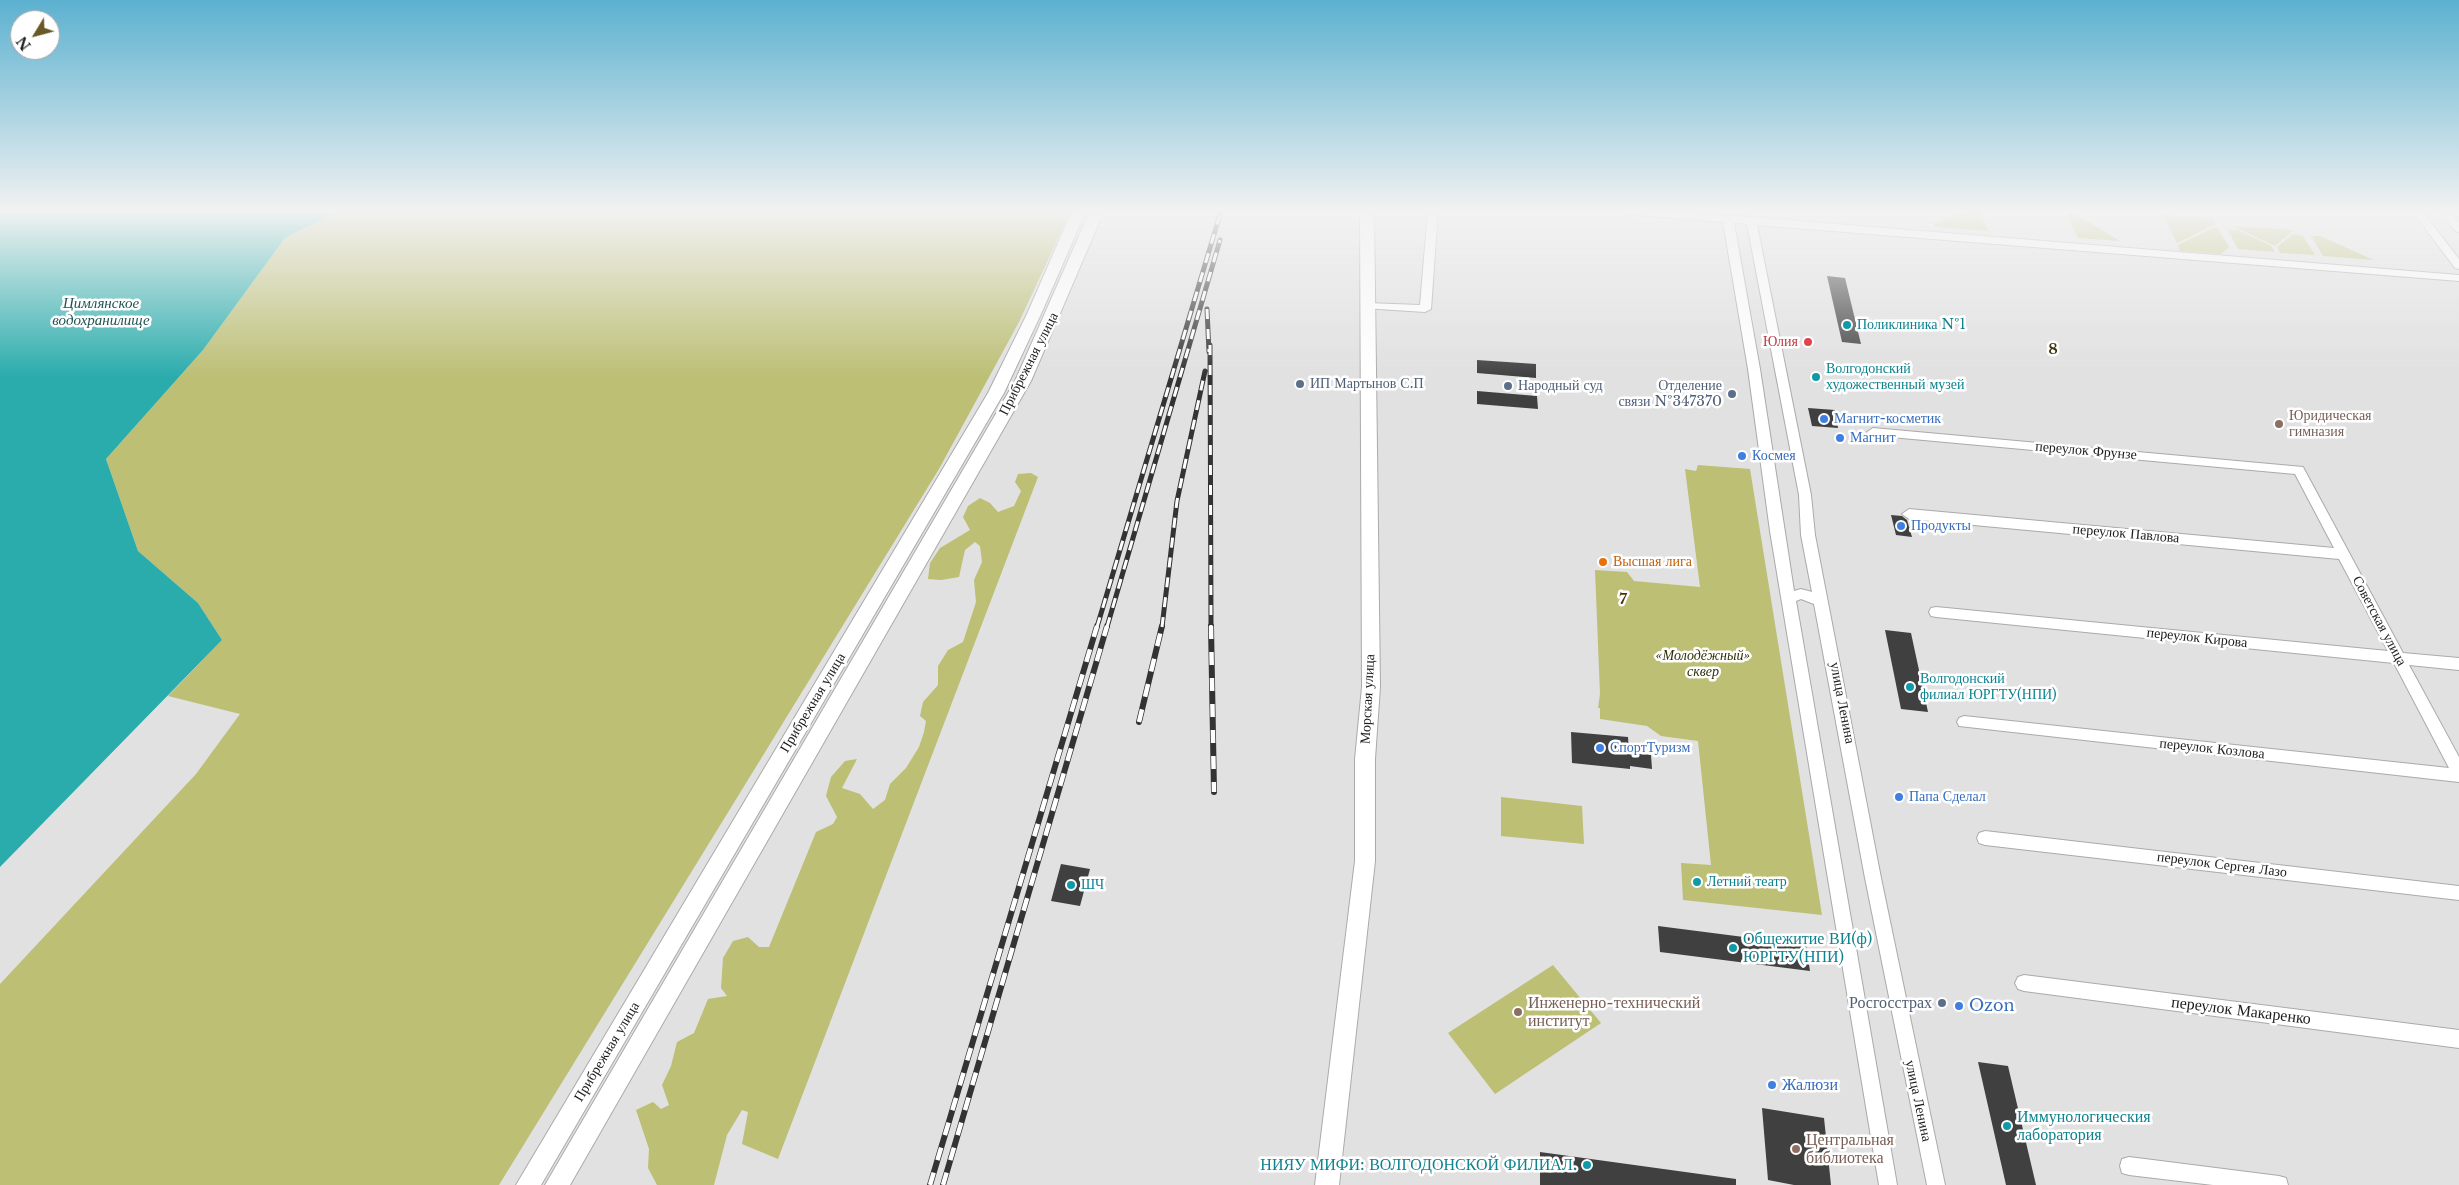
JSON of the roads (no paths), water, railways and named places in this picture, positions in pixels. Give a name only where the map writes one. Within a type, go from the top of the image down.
[{"type":"main road","name":"Прибрежная улица","points":[[528,1185],[996,393],[1055,266]]},
{"type":"main road","name":"Прибрежная улица","points":[[557,1185],[1023,381],[1073,266]]},
{"type":"main road","name":"Морская улица","points":[[1327,1185],[1365,860],[1365,759],[1371,653],[1367,266]]},
{"type":"street","points":[[1367,306],[1425,310],[1429,266]]},
{"type":"street","points":[[1736,266],[1789,598],[1848,940],[1874,1114],[1888,1185]]},
{"type":"street","name":"улица Ленина","points":[[1761,266],[1805,495],[1808,534],[1886,945],[1936,1185]]},
{"type":"street","points":[[2315,266],[2459,278]]},
{"type":"street","name":"переулок Фрунзе","points":[[1874,432],[2299,470]]},
{"type":"street","name":"Советская улица","points":[[2299,470],[2459,774]]},
{"type":"street","points":[[1909,514],[2343,554]]},
{"type":"street","points":[[1789,598],[1801,594],[1822,601]]},
{"type":"street","name":"переулок Кирова","points":[[1936,612],[2459,664]]},
{"type":"street","name":"переулок Козлова","points":[[1964,722],[2459,774]]},
{"type":"street","name":"переулок Сергея Лазо","points":[[1985,838],[2459,893]]},
{"type":"street","name":"переулок Макаренко","points":[[2024,983],[2459,1039]]},
{"type":"street","points":[[2129,1166],[2279,1185]]},
{"type":"water","name":"Цимлянское водохранилище","points":[[0,266],[264,266],[203,350],[106,459],[138,551],[198,603],[222,640],[0,867]]},
{"type":"railway","points":[[1097,627],[1205,266]]},
{"type":"railway","points":[[1107,627],[1212,266]]},
{"type":"railway","points":[[1207,309],[1209,352]]},
{"type":"railway","points":[[1210,345],[1211,627]]},
{"type":"railway","points":[[1162,627],[1177,501],[1205,371]]},
{"type":"railway","points":[[930,1185],[1097,626]]},
{"type":"railway","points":[[943,1185],[1107,626]]},
{"type":"railway","points":[[1139,722],[1162,626]]},
{"type":"railway","points":[[1211,626],[1214,792]]},
{"type":"place","name":"Поликлиника №1","points":[[1847,325]]},
{"type":"place","name":"Юлия","points":[[1808,342]]},
{"type":"place","name":"Волгодонский художественный музей","points":[[1816,377]]},
{"type":"place","name":"ИП Мартынов С.П","points":[[1300,384]]},
{"type":"place","name":"Народный суд","points":[[1508,386]]},
{"type":"place","name":"Отделение связи №347370","points":[[1732,394]]},
{"type":"place","name":"Магнит-косметик","points":[[1824,419]]},
{"type":"place","name":"Юридическая гимназия","points":[[2279,424]]},
{"type":"place","name":"Магнит","points":[[1840,438]]},
{"type":"place","name":"Космея","points":[[1742,456]]},
{"type":"place","name":"Продукты","points":[[1901,526]]},
{"type":"place","name":"Высшая лига","points":[[1603,562]]},
{"type":"place","name":"Волгодонский филиал ЮРГТУ(НПИ)","points":[[1910,687]]},
{"type":"place","name":"СпортТуризм","points":[[1600,748]]},
{"type":"place","name":"Папа Сделал","points":[[1899,797]]},
{"type":"place","name":"Летний театр","points":[[1697,882]]},
{"type":"place","name":"ШЧ","points":[[1071,885]]},
{"type":"place","name":"Общежитие ВИ(ф) ЮРГТУ(НПИ)","points":[[1733,948]]},
{"type":"place","name":"Росгосстрах","points":[[1942,1003]]},
{"type":"place","name":"Ozon","points":[[1959,1006]]},
{"type":"place","name":"Инженерно-технический институт","points":[[1518,1012]]},
{"type":"place","name":"Жалюзи","points":[[1772,1085]]},
{"type":"place","name":"Иммунологическия лаборатория","points":[[2007,1126]]},
{"type":"place","name":"Центральная библиотека","points":[[1796,1149]]},
{"type":"place","name":"НИЯУ МИФИ: ВОЛГОДОНСКОЙ ФИЛИАЛ.","points":[[1587,1165]]},
{"type":"district","name":"8","points":[[2053,350]]},
{"type":"district","name":"7","points":[[1623,600]]},
{"type":"park label","name":"«Молодёжный» сквер","points":[[1703,664]]}]
